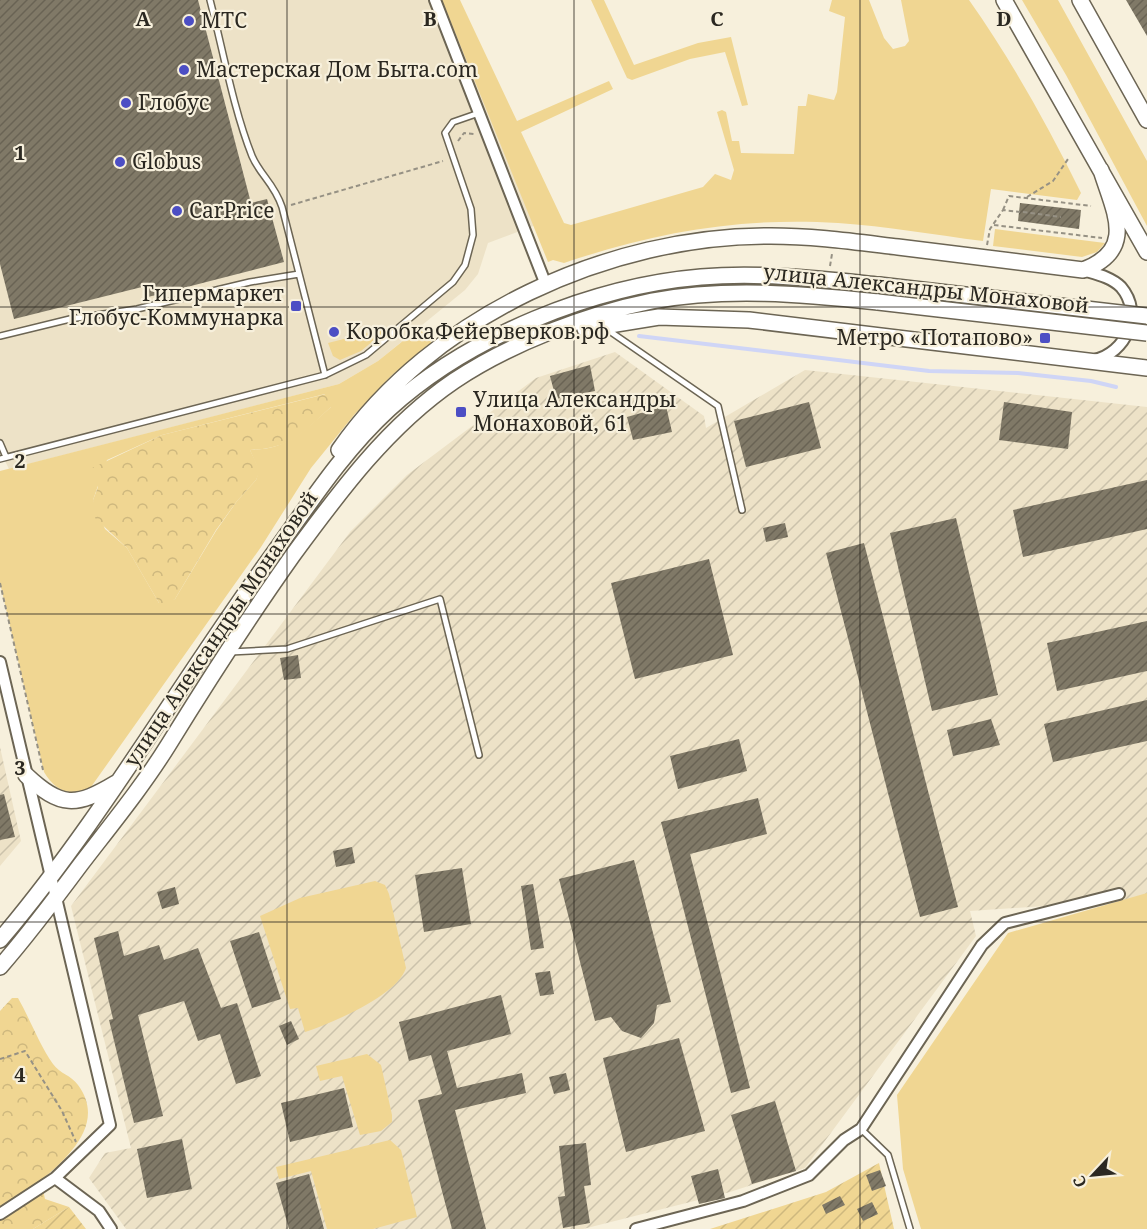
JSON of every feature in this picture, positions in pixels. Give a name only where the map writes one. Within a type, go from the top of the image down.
[{"type":"main road","points":[[1004,0],[1147,252]]},
{"type":"main road","points":[[1080,0],[1147,120]]},
{"type":"main road","points":[[313,497],[335,456],[359,421],[394,384],[466,329],[546,285],[631,255],[689,242],[750,236],[803,236],[1083,270],[1109,256],[1117,242],[1118,226],[1101,170]]},
{"type":"main road","name":"улица Александры Монаховой","points":[[0,940],[50,877],[119,782],[217,633],[313,497],[367,431],[417,386],[441,369],[497,337],[569,307],[650,284],[701,277],[789,277],[1147,316]]},
{"type":"main road","name":"улица Александры Монаховой","points":[[0,967],[56,898],[168,745],[225,652],[326,510],[389,437],[455,381],[505,353],[538,339],[653,301],[703,294],[788,294],[1147,333]]},
{"type":"main road","points":[[603,319],[659,317],[749,320],[1147,368]]},
{"type":"main road","points":[[26,775],[43,791],[70,802],[93,797],[119,782]]},
{"type":"street","points":[[435,0],[546,285]]},
{"type":"street","points":[[1083,270],[1117,284],[1127,297],[1131,314],[1129,331],[1120,346],[1105,357],[1088,361]]},
{"type":"street","points":[[0,662],[2,681],[110,1125],[55,1178],[0,1214]]},
{"type":"street","points":[[636,1229],[743,1201],[809,1175],[844,1140],[861,1129],[982,945],[1005,923],[1119,894]]},
{"type":"street","points":[[55,1178],[99,1211],[111,1229]]},
{"type":"lane","points":[[210,0],[248,143],[259,168],[276,189],[324,375]]},
{"type":"lane","points":[[0,443],[3,458],[324,375],[366,355],[453,282],[465,265],[473,235],[471,209],[445,133],[453,122],[479,113]]},
{"type":"lane","points":[[0,336],[70,319],[137,309],[250,282],[299,274]]},
{"type":"lane","points":[[603,319],[623,342],[718,406],[742,510]]},
{"type":"lane","points":[[225,652],[287,649],[440,599],[479,755]]},
{"type":"lane","points":[[861,1129],[888,1155],[910,1229]]},
{"type":"path","points":[[458,144],[459,137],[464,133],[472,133],[477,137]]},
{"type":"path","points":[[1025,198],[1053,181],[1068,159]]},
{"type":"path","points":[[291,205],[445,160]]},
{"type":"path","points":[[987,245],[990,229],[1009,196],[1091,206]]},
{"type":"path","points":[[1003,210],[1061,217]]},
{"type":"path","points":[[994,225],[1108,239]]},
{"type":"path","points":[[0,583],[44,772]]},
{"type":"path","points":[[0,1059],[26,1051],[62,1111],[81,1153]]},
{"type":"shaded area","name":"Globus","points":[[0,0],[449,0],[536,225],[488,243],[478,274],[465,290],[378,361],[339,384],[9,469],[0,451]]},
{"type":"shaded area","points":[[615,352],[704,416],[706,428],[805,370],[1147,407],[1147,899],[970,911],[976,936],[805,1168],[730,1192],[583,1229],[126,1229],[89,1178],[105,1153],[131,1148],[71,906],[350,532],[407,475],[536,378]]},
{"type":"shaded area","points":[[0,747],[21,841],[0,866]]},
{"type":"green space","points":[[442,0],[460,0],[517,121],[609,81],[613,89],[521,132],[564,223],[571,225],[703,187],[715,174],[731,180],[734,170],[717,112],[722,110],[726,112],[732,141],[739,141],[741,153],[794,154],[798,106],[806,106],[808,94],[834,100],[837,92],[845,17],[829,11],[832,0],[869,0],[884,38],[893,49],[905,46],[909,41],[901,0],[969,0],[1029,94],[1081,193],[1077,200],[991,189],[983,241],[856,224],[767,222],[666,235],[564,263],[553,260],[548,262]]},
{"type":"green space","points":[[591,0],[604,0],[634,65],[698,43],[731,37],[748,105],[742,106],[725,52],[690,59],[632,80],[627,78]]},
{"type":"green space","points":[[1022,0],[1058,0],[1147,161],[1147,226],[1066,75]]},
{"type":"green space","points":[[995,229],[1105,243],[1097,252],[1082,257],[993,246]]},
{"type":"green space","points":[[419,328],[432,343],[392,375],[354,415],[311,468],[261,547],[91,787],[77,792],[58,788],[44,772],[0,583],[0,471],[339,384],[378,361]],"holes":[[[325,394],[331,407],[285,443],[250,450],[259,471],[256,480],[237,501],[216,531],[175,599],[159,603],[127,548],[105,529],[93,500],[107,460],[162,435]]]},
{"type":"green space","points":[[383,329],[385,331],[361,351],[340,360],[333,356],[328,343]]},
{"type":"green space","points":[[326,394],[332,400],[331,407],[295,438],[276,446],[250,450],[260,471],[256,480],[216,530],[175,599],[166,604],[159,603],[127,548],[95,518],[93,500],[98,487],[92,468],[162,435]]},
{"type":"green space","points":[[375,881],[385,885],[389,894],[406,968],[390,989],[377,998],[346,1015],[305,1032],[298,1008],[290,1009],[260,916],[300,898]]},
{"type":"green space","points":[[1147,893],[1147,1229],[921,1229],[903,1169],[897,1095],[1008,933]]},
{"type":"green space","points":[[12,998],[18,998],[53,1064],[78,1085],[86,1099],[88,1113],[86,1125],[72,1150],[41,1181],[45,1199],[69,1207],[33,1229],[0,1229],[0,1011]]},
{"type":"green space","points":[[367,1054],[381,1065],[392,1122],[381,1131],[360,1135],[342,1076],[320,1081],[316,1066]]},
{"type":"green space","points":[[390,1140],[401,1150],[417,1217],[373,1229],[327,1229],[311,1171],[279,1179],[276,1167]]},
{"type":"green space","points":[[879,1163],[894,1229],[710,1229],[826,1192]]},
{"type":"green space","points":[[69,1207],[86,1229],[33,1229]]},
{"type":"building","name":"Globus","points":[[0,0],[198,0],[251,203],[267,199],[284,262],[148,297],[146,286],[14,319],[0,264]]},
{"type":"building","points":[[1126,0],[1147,0],[1147,36]]},
{"type":"building","points":[[1020,203],[1081,210],[1079,229],[1018,221]]},
{"type":"building","points":[[590,365],[595,391],[556,399],[550,376]]},
{"type":"building","points":[[809,402],[821,448],[746,467],[734,421]]},
{"type":"building","points":[[1004,402],[1072,412],[1068,449],[999,440]]},
{"type":"building","points":[[666,406],[672,432],[633,440],[627,417]]},
{"type":"building","points":[[1147,480],[1147,529],[1023,557],[1013,510]]},
{"type":"building","points":[[956,518],[998,695],[932,711],[890,533]]},
{"type":"building","points":[[785,523],[788,537],[766,542],[763,528]]},
{"type":"building","points":[[864,543],[958,907],[920,917],[826,553]]},
{"type":"building","points":[[709,559],[733,655],[635,679],[611,583]]},
{"type":"building","points":[[1147,621],[1147,671],[1057,691],[1047,643]]},
{"type":"building","points":[[298,655],[301,678],[284,680],[280,658]]},
{"type":"building","points":[[1147,700],[1147,741],[1053,762],[1044,724]]},
{"type":"building","points":[[991,719],[1000,745],[953,756],[947,730]]},
{"type":"building","points":[[739,739],[747,771],[678,789],[670,756]]},
{"type":"building","points":[[4,794],[15,837],[0,840],[0,795]]},
{"type":"building","points":[[758,798],[767,834],[690,854],[750,1088],[731,1093],[661,822]]},
{"type":"building","points":[[352,847],[355,863],[336,867],[333,851]]},
{"type":"building","points":[[634,860],[671,1002],[657,1005],[654,1023],[641,1038],[622,1031],[611,1017],[595,1021],[559,879]]},
{"type":"building","points":[[462,868],[471,924],[424,932],[415,875]]},
{"type":"building","points":[[533,884],[544,948],[531,950],[521,886]]},
{"type":"building","points":[[175,887],[179,904],[162,909],[157,892]]},
{"type":"building","points":[[118,931],[124,956],[159,945],[164,960],[198,948],[221,1008],[237,1003],[261,1076],[236,1084],[220,1034],[198,1041],[184,1001],[138,1015],[163,1116],[134,1123],[109,1020],[113,1019],[94,938]]},
{"type":"building","points":[[259,932],[281,999],[252,1008],[230,941]]},
{"type":"building","points":[[550,971],[554,994],[540,996],[535,973]]},
{"type":"building","points":[[501,995],[511,1034],[447,1051],[457,1088],[522,1073],[526,1093],[455,1110],[486,1229],[452,1229],[418,1100],[442,1094],[431,1055],[409,1061],[399,1022]]},
{"type":"building","points":[[291,1021],[299,1039],[287,1045],[279,1026]]},
{"type":"building","points":[[679,1038],[705,1131],[626,1152],[603,1058]]},
{"type":"building","points":[[566,1073],[570,1090],[554,1094],[549,1077]]},
{"type":"building","points":[[344,1088],[353,1127],[290,1142],[281,1103]]},
{"type":"building","points":[[775,1101],[796,1171],[752,1184],[731,1115]]},
{"type":"building","points":[[182,1139],[192,1189],[147,1198],[137,1149]]},
{"type":"building","points":[[586,1143],[591,1185],[584,1186],[590,1223],[563,1228],[558,1197],[565,1196],[559,1146]]},
{"type":"building","points":[[718,1169],[725,1198],[699,1204],[691,1176]]},
{"type":"building","points":[[880,1170],[886,1186],[872,1191],[866,1175]]},
{"type":"building","points":[[309,1174],[324,1229],[289,1229],[276,1183]]},
{"type":"building","points":[[840,1196],[845,1205],[826,1214],[822,1205]]},
{"type":"building","points":[[872,1202],[878,1214],[863,1221],[857,1209]]},
{"type":"waterway","points":[[639,336],[929,371],[1018,373],[1091,381],[1116,387]]},
{"type":"place","name":"МТС","points":[[189,21]]},
{"type":"place","name":"Мастерская Дом Быта.com","points":[[184,70]]},
{"type":"place","name":"Глобус","points":[[126,103]]},
{"type":"place","name":"Globus","points":[[120,162]]},
{"type":"place","name":"CarPrice","points":[[177,211]]},
{"type":"place","name":"Гипермаркет Глобус-Коммунарка","points":[[296,306]]},
{"type":"place","name":"КоробкаФейерверков.рф","points":[[334,332]]},
{"type":"place","name":"Метро «Потапово»","points":[[1045,338]]},
{"type":"place","name":"Улица Александры Монаховой, 61","points":[[461,412]]}]
